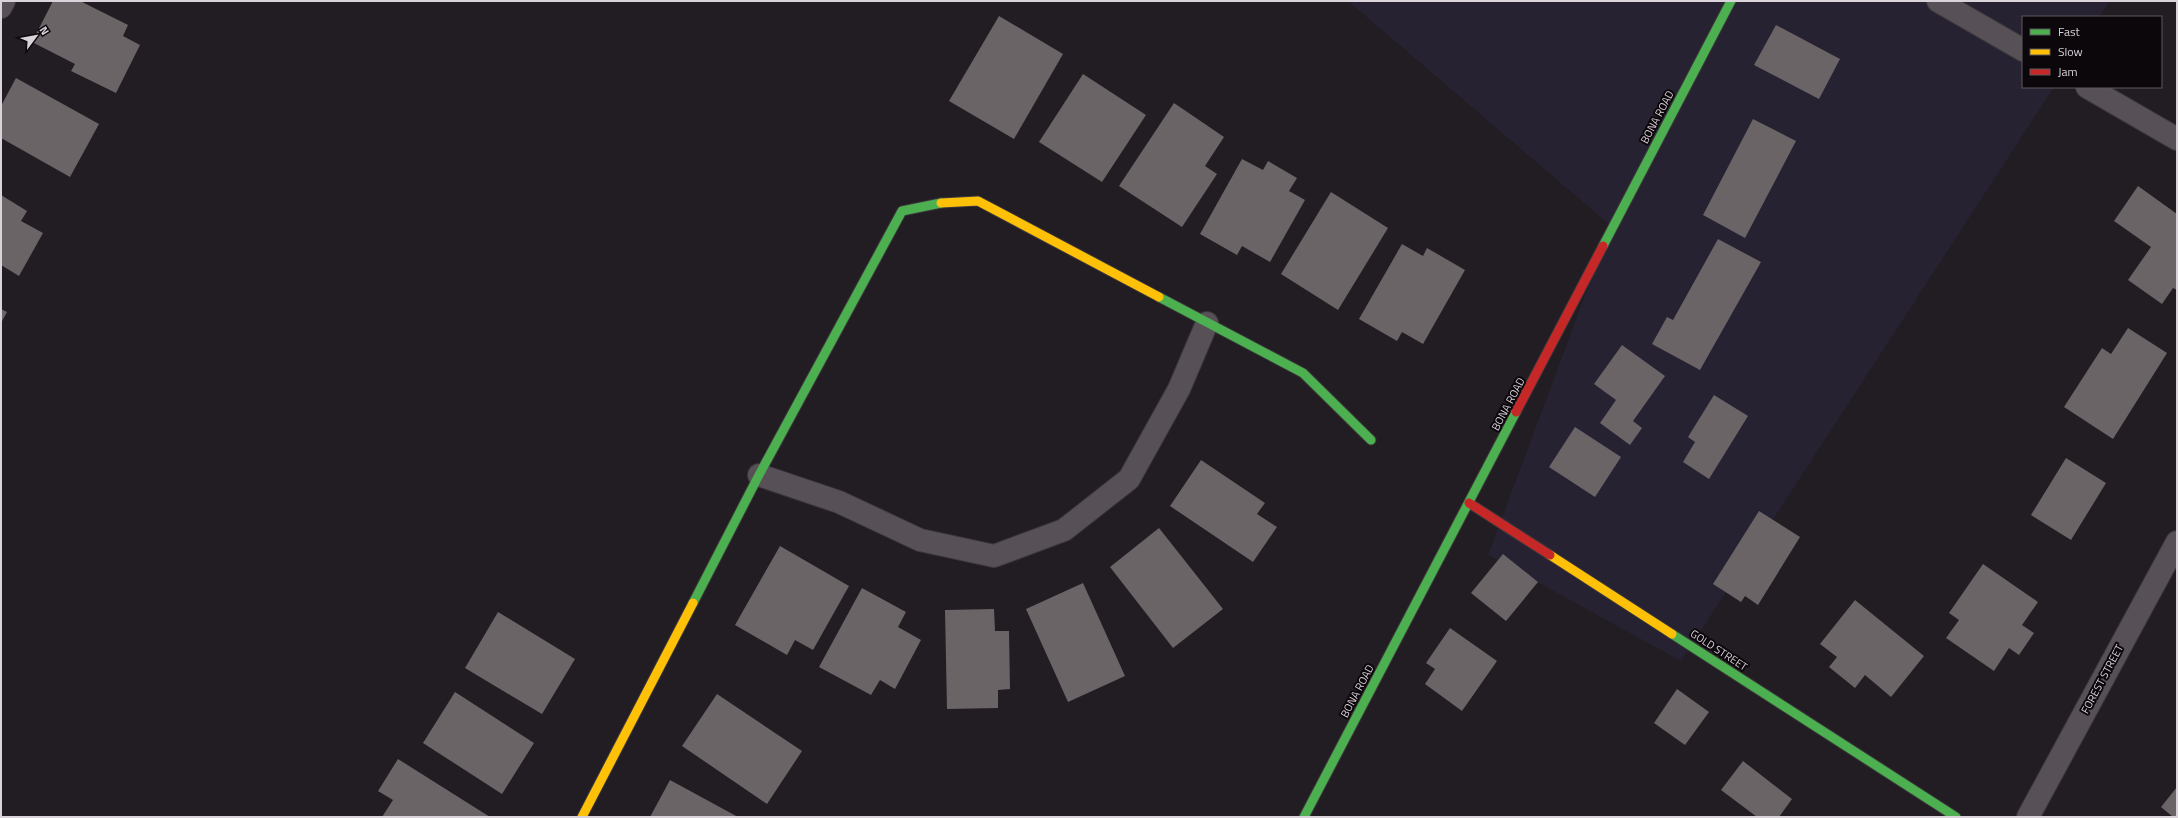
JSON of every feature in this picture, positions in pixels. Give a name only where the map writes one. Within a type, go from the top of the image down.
[{"type":"street","points":[[1,7],[4,1]]},
{"type":"street","name":"BONA ROAD","points":[[1304,817],[1731,1]]},
{"type":"street","points":[[1938,1],[2022,49]]},
{"type":"street","points":[[2089,88],[2177,139]]},
{"type":"street","points":[[582,817],[759,475],[902,211],[950,201],[978,201],[1303,373],[1371,440]]},
{"type":"street","points":[[759,475],[839,502],[920,540],[994,556],[1064,530],[1129,479],[1179,388],[1207,323]]},
{"type":"street","name":"GOLD STREET","points":[[1469,503],[1956,817]]},
{"type":"street","name":"FOREST STREET","points":[[2028,817],[2177,542]]},
{"type":"shaded area","points":[[1348,1],[2110,1],[2100,16],[2022,16],[2022,88],[2053,88],[1681,661],[1488,555],[1611,226]]},
{"type":"building","points":[[53,1],[80,1],[128,25],[123,36],[140,45],[116,93],[71,71],[75,64],[32,42]]},
{"type":"building","points":[[999,16],[1063,54],[1014,139],[949,101]]},
{"type":"building","points":[[1776,25],[1840,59],[1819,99],[1754,65]]},
{"type":"building","points":[[1083,74],[1146,115],[1102,182],[1039,142]]},
{"type":"building","points":[[16,78],[99,124],[70,177],[1,138],[1,106]]},
{"type":"building","points":[[1174,103],[1224,137],[1205,166],[1217,174],[1182,227],[1119,186]]},
{"type":"building","points":[[1753,119],[1796,141],[1745,238],[1703,215]]},
{"type":"building","points":[[1242,159],[1263,170],[1268,161],[1297,178],[1289,191],[1305,200],[1270,262],[1242,246],[1237,255],[1200,234]]},
{"type":"building","points":[[2138,186],[2177,214],[2177,290],[2173,288],[2162,304],[2128,280],[2151,247],[2114,221]]},
{"type":"building","points":[[1331,192],[1388,228],[1338,310],[1281,274]]},
{"type":"building","points":[[1,195],[27,211],[21,221],[43,233],[19,276],[1,265]]},
{"type":"building","points":[[1718,239],[1761,262],[1700,370],[1652,344],[1667,317],[1673,320]]},
{"type":"building","points":[[1402,244],[1423,256],[1427,248],[1465,270],[1423,344],[1402,332],[1397,341],[1359,319]]},
{"type":"building","points":[[1,309],[7,312],[1,323]]},
{"type":"building","points":[[2128,328],[2167,353],[2113,439],[2064,407],[2102,348],[2111,354]]},
{"type":"building","points":[[1622,345],[1665,376],[1633,421],[1642,428],[1630,445],[1600,423],[1616,400],[1594,384]]},
{"type":"building","points":[[1714,395],[1748,416],[1709,479],[1683,462],[1695,442],[1688,437]]},
{"type":"building","points":[[1575,427],[1621,457],[1595,497],[1549,467]]},
{"type":"building","points":[[2066,458],[2106,483],[2071,540],[2031,515]]},
{"type":"building","points":[[1201,460],[1265,503],[1257,514],[1277,527],[1253,562],[1170,506]]},
{"type":"building","points":[[1759,511],[1800,537],[1758,605],[1745,596],[1741,602],[1713,584]]},
{"type":"building","points":[[1159,528],[1223,609],[1173,648],[1110,567]]},
{"type":"building","points":[[780,546],[849,586],[813,650],[795,640],[787,655],[735,625]]},
{"type":"building","points":[[1503,554],[1538,582],[1506,621],[1471,593]]},
{"type":"building","points":[[1983,564],[2038,602],[2022,625],[2034,633],[2019,655],[2009,648],[1994,671],[1946,638],[1959,620],[1949,613]]},
{"type":"building","points":[[1083,583],[1125,676],[1068,702],[1026,609]]},
{"type":"building","points":[[862,588],[906,612],[898,627],[921,640],[895,689],[880,680],[871,695],[819,667]]},
{"type":"building","points":[[1855,600],[1924,656],[1891,697],[1865,675],[1855,688],[1829,667],[1837,657],[1820,644]]},
{"type":"building","points":[[994,609],[995,631],[1009,631],[1010,689],[998,690],[998,708],[947,709],[945,610]]},
{"type":"building","points":[[498,612],[575,659],[542,714],[465,668]]},
{"type":"building","points":[[1450,628],[1497,661],[1462,711],[1425,684],[1435,669],[1426,663]]},
{"type":"building","points":[[1677,689],[1709,712],[1685,745],[1654,723]]},
{"type":"building","points":[[455,692],[534,743],[502,794],[423,743]]},
{"type":"building","points":[[717,694],[802,751],[767,804],[682,746]]},
{"type":"building","points":[[398,759],[490,817],[382,817],[393,800],[378,791]]},
{"type":"building","points":[[1743,761],[1792,799],[1779,817],[1757,817],[1721,790]]},
{"type":"building","points":[[670,780],[738,817],[650,817]]},
{"type":"building","points":[[2177,787],[2177,817],[2173,817],[2161,807]]},
{"type":"traffic: fast","points":[[1603,246],[1731,1]]},
{"type":"traffic: fast","points":[[693,603],[759,475],[902,211],[941,203]]},
{"type":"traffic: fast","points":[[1159,297],[1303,373],[1371,440]]},
{"type":"traffic: fast","points":[[1304,817],[1516,412]]},
{"type":"traffic: fast","points":[[1672,634],[1956,817]]},
{"type":"traffic: slow","points":[[941,203],[978,201],[1159,297]]},
{"type":"traffic: slow","points":[[1550,555],[1672,634]]},
{"type":"traffic: slow","points":[[582,817],[693,603]]},
{"type":"traffic: jam","points":[[1516,412],[1603,246]]},
{"type":"traffic: jam","points":[[1469,503],[1550,555]]}]
